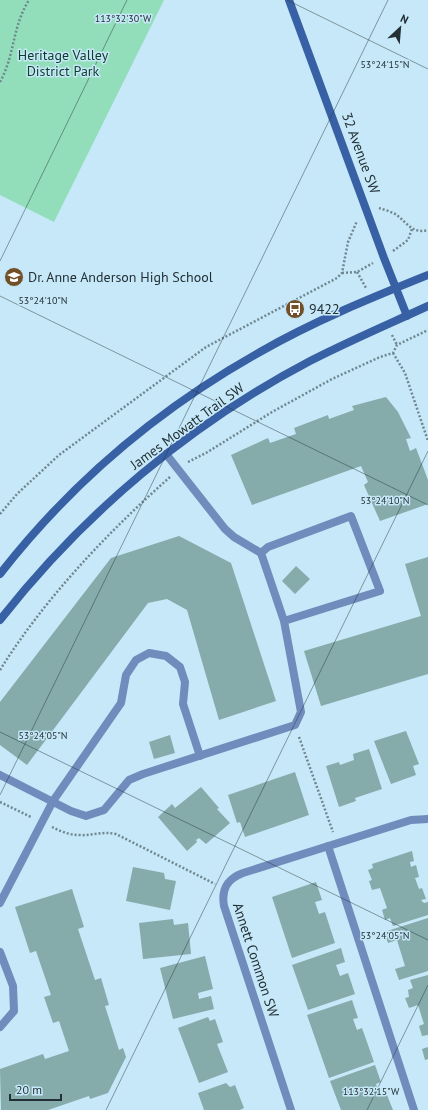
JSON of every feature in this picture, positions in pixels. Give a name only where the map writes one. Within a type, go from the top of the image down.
[{"type":"main road","name":"32 Avenue SW","points":[[289,0],[407,316]]},
{"type":"main road","name":"James Mowatt Trail SW","points":[[0,574],[52,514],[90,474],[173,408],[260,351],[306,328],[428,275]]},
{"type":"main road","name":"James Mowatt Trail SW","points":[[0,620],[27,585],[64,545],[127,486],[166,454],[260,389],[340,346],[428,306]]},
{"type":"street","points":[[0,775],[72,811],[86,816],[104,810],[129,780],[295,725],[301,712],[284,621],[261,553],[234,537],[225,529],[166,454]]},
{"type":"street","points":[[261,553],[268,547],[351,516],[380,591],[284,621]]},
{"type":"street","points":[[0,903],[53,801],[122,703],[126,675],[136,660],[149,653],[166,656],[180,667],[185,682],[182,704],[200,756]]},
{"type":"street","name":"Annett Common SW","points":[[291,1110],[224,906],[222,897],[224,888],[234,876],[411,820],[428,819]]},
{"type":"street","points":[[328,846],[414,1110]]},
{"type":"street","points":[[0,952],[13,986],[14,1011],[0,1027]]},
{"type":"path","points":[[0,82],[7,70],[18,22],[29,0]]},
{"type":"path","points":[[365,203],[397,215],[405,225],[412,230],[428,230]]},
{"type":"path","points":[[408,240],[412,230]]},
{"type":"path","points":[[0,514],[17,494],[59,455],[172,371],[206,348],[332,282],[342,273],[348,242]]},
{"type":"path","points":[[342,273],[356,272]]},
{"type":"path","points":[[397,345],[428,330]]},
{"type":"path","points":[[393,353],[405,373],[428,441]]},
{"type":"path","points":[[295,725],[337,843]]},
{"type":"path","points":[[0,802],[32,817]]},
{"type":"path","points":[[53,828],[80,836],[102,832],[116,834],[224,888]]},
{"type":"green space","name":"Heritage Valley District Park","points":[[0,0],[164,0],[54,222],[0,195]]},
{"type":"building","points":[[386,397],[398,412],[411,438],[406,439],[410,451],[416,448],[428,480],[428,504],[380,521],[364,485],[368,482],[361,466],[252,505],[231,455],[268,438],[270,443],[296,434],[294,428],[328,415],[329,419],[354,410],[352,406]]},
{"type":"building","points":[[179,536],[231,563],[276,701],[219,720],[187,610],[167,599],[148,603],[27,765],[0,745],[0,702],[111,558]]},
{"type":"building","points":[[428,557],[428,674],[321,706],[304,651],[421,616],[405,564]]},
{"type":"building","points":[[296,566],[310,579],[295,594],[282,581]]},
{"type":"building","points":[[406,731],[419,764],[413,766],[416,775],[391,784],[374,741]]},
{"type":"building","points":[[170,735],[175,753],[154,759],[149,742]]},
{"type":"building","points":[[369,749],[382,789],[355,798],[356,801],[339,807],[326,766],[339,762],[340,765],[354,760],[353,754]]},
{"type":"building","points":[[295,772],[309,815],[245,837],[240,822],[237,823],[228,795]]},
{"type":"building","points":[[201,787],[219,808],[217,809],[230,823],[206,844],[199,838],[196,840],[197,842],[187,851],[158,817],[172,804],[175,808]]},
{"type":"building","points":[[412,851],[414,861],[410,862],[411,867],[416,865],[419,877],[415,878],[419,889],[422,888],[426,899],[421,900],[424,903],[428,902],[428,915],[393,926],[390,918],[385,920],[382,910],[387,908],[380,888],[372,890],[369,881],[372,880],[368,870],[373,868],[372,864]]},
{"type":"building","points":[[133,867],[164,873],[165,879],[176,881],[170,910],[126,901]]},
{"type":"building","points":[[316,882],[322,900],[315,902],[319,914],[325,912],[335,943],[292,958],[272,897]]},
{"type":"building","points":[[72,889],[84,927],[78,929],[95,980],[101,978],[109,1005],[105,1006],[119,1050],[123,1048],[126,1057],[108,1093],[90,1099],[89,1096],[48,1110],[1,1110],[0,1069],[43,1054],[45,1059],[69,1051],[59,1021],[53,1023],[44,997],[51,995],[36,951],[30,953],[15,907]]},
{"type":"building","points":[[428,918],[428,971],[399,980],[395,969],[405,966],[397,940],[388,943],[384,932]]},
{"type":"building","points":[[173,919],[174,925],[188,923],[191,954],[143,959],[139,923]]},
{"type":"building","points":[[341,948],[345,962],[336,965],[340,976],[348,973],[355,994],[308,1010],[292,965]]},
{"type":"building","points":[[205,956],[213,989],[198,993],[199,999],[211,996],[214,1009],[173,1019],[160,968]]},
{"type":"building","points":[[428,975],[428,1035],[422,1036],[419,1026],[424,1024],[418,1005],[409,1008],[405,998],[409,997],[408,990],[413,988],[410,980]]},
{"type":"building","points":[[352,1000],[358,1018],[353,1019],[357,1030],[362,1028],[374,1062],[329,1078],[307,1015]]},
{"type":"building","points":[[208,1017],[210,1021],[215,1019],[223,1042],[217,1044],[228,1072],[199,1083],[178,1028]]},
{"type":"building","points":[[428,1047],[428,1059],[425,1060],[422,1049]]},
{"type":"building","points":[[375,1065],[381,1082],[376,1084],[379,1094],[387,1095],[393,1110],[341,1110],[330,1081]]},
{"type":"building","points":[[226,1083],[230,1087],[235,1085],[244,1108],[240,1110],[204,1110],[198,1093]]},
{"type":"place","name":"Dr. Anne Anderson High School","points":[[14,277]]},
{"type":"place","name":"9422","points":[[295,309]]}]
